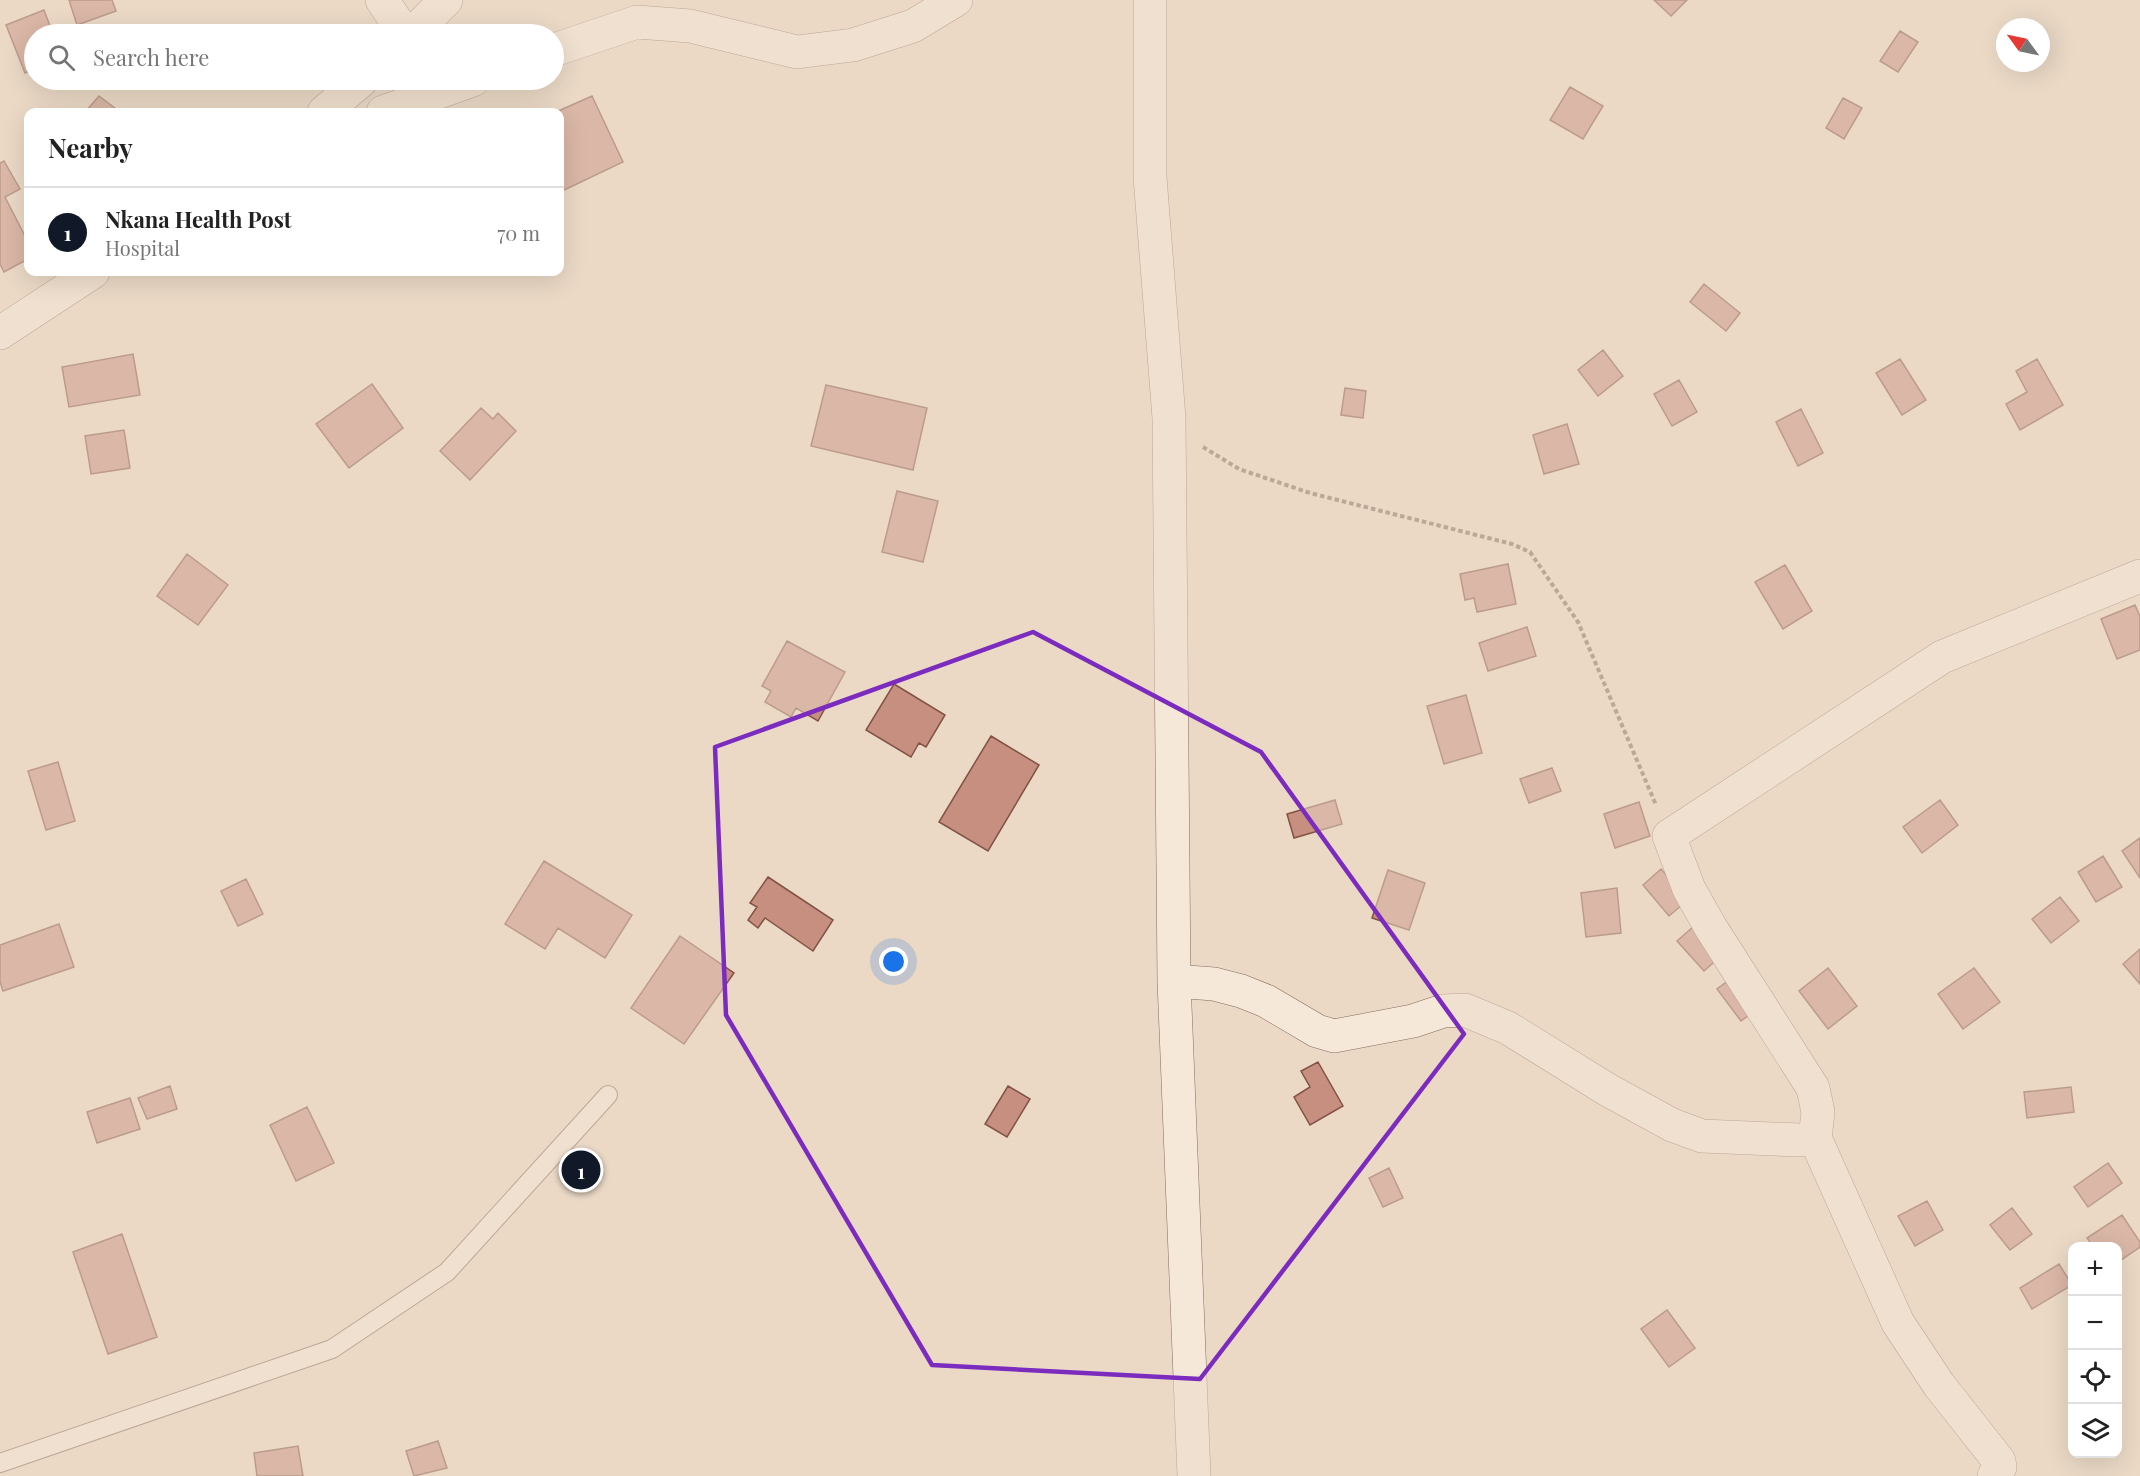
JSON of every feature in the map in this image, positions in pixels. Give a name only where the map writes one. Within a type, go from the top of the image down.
[{"type":"street","points":[[382,0],[398,24]]},
{"type":"street","points":[[422,24],[446,0]]},
{"type":"street","points":[[564,47],[637,22],[690,26],[797,52],[852,45],[913,26],[956,0]]},
{"type":"street","points":[[1150,0],[1150,177],[1169,418],[1174,981],[1193,1400],[1194,1476]]},
{"type":"street","points":[[329,108],[350,90]]},
{"type":"street","points":[[394,108],[445,90]]},
{"type":"street","points":[[0,333],[87,276]]},
{"type":"street","points":[[1994,1476],[2000,1467],[1999,1461],[1939,1385],[1898,1323],[1815,1138],[1818,1112],[1813,1088],[1711,928],[1689,889],[1669,836],[1942,657],[2140,576]]},
{"type":"street","points":[[1174,981],[1214,984],[1241,991],[1266,1001],[1317,1031],[1334,1036],[1413,1021],[1443,1011],[1465,1010],[1508,1028],[1608,1090],[1672,1125],[1702,1136],[1799,1140],[1815,1138]]},
{"type":"lane","points":[[0,1463],[332,1349],[447,1272],[608,1095]]},
{"type":"path","points":[[1169,418],[1205,449],[1239,469],[1310,493],[1512,544],[1530,552],[1578,622],[1669,836]]},
{"type":"highlighted area","points":[[1033,632],[1261,752],[1464,1034],[1200,1379],[932,1365],[726,1015],[715,747]]},
{"type":"building","points":[[69,0],[112,0],[116,11],[77,24]]},
{"type":"building","points":[[1654,0],[1687,0],[1671,16]]},
{"type":"building","points":[[44,10],[49,24],[24,24],[24,70],[6,25]]},
{"type":"building","points":[[1900,31],[1918,42],[1898,72],[1880,61]]},
{"type":"building","points":[[1570,87],[1603,106],[1583,139],[1550,120]]},
{"type":"building","points":[[99,96],[115,108],[88,108]]},
{"type":"building","points":[[592,96],[623,162],[564,190],[564,108]]},
{"type":"building","points":[[1843,98],[1862,108],[1844,139],[1826,128]]},
{"type":"building","points":[[4,161],[20,189],[5,197],[24,234],[24,261],[4,272],[0,264],[0,163]]},
{"type":"building","points":[[1704,284],[1740,313],[1726,331],[1690,302]]},
{"type":"building","points":[[1603,350],[1623,376],[1598,396],[1578,370]]},
{"type":"building","points":[[133,354],[140,395],[69,407],[62,367]]},
{"type":"building","points":[[1900,359],[1926,400],[1902,415],[1876,373]]},
{"type":"building","points":[[2037,359],[2063,405],[2020,430],[2006,404],[2027,392],[2016,371]]},
{"type":"building","points":[[1679,380],[1697,412],[1672,426],[1654,394]]},
{"type":"building","points":[[372,384],[403,428],[349,468],[316,424]]},
{"type":"building","points":[[826,385],[927,408],[913,470],[811,446]]},
{"type":"building","points":[[1345,388],[1366,391],[1363,418],[1341,415]]},
{"type":"building","points":[[481,408],[493,419],[498,413],[516,431],[470,480],[440,451]]},
{"type":"building","points":[[1801,409],[1823,453],[1798,466],[1776,422]]},
{"type":"building","points":[[1567,424],[1579,464],[1544,474],[1533,435]]},
{"type":"building","points":[[124,430],[130,468],[91,474],[85,436]]},
{"type":"building","points":[[897,491],[938,501],[923,562],[882,552]]},
{"type":"building","points":[[187,554],[228,585],[198,625],[157,596]]},
{"type":"building","points":[[1508,564],[1516,604],[1477,612],[1474,598],[1465,600],[1460,574]]},
{"type":"building","points":[[1785,565],[1812,611],[1783,629],[1755,582]]},
{"type":"building","points":[[2135,605],[2140,616],[2140,650],[2117,659],[2101,619]]},
{"type":"building","points":[[1527,627],[1536,656],[1488,671],[1479,643]]},
{"type":"building","points":[[787,641],[845,672],[818,721],[796,708],[791,717],[765,702],[771,691],[762,686]]},
{"type":"building","points":[[894,684],[945,715],[926,747],[919,743],[911,757],[866,730]]},
{"type":"building","points":[[1466,695],[1482,753],[1444,764],[1427,706]]},
{"type":"building","points":[[991,736],[1039,765],[988,851],[939,822]]},
{"type":"building","points":[[58,762],[75,821],[46,830],[28,771]]},
{"type":"building","points":[[1552,768],[1561,791],[1529,803],[1520,779]]},
{"type":"building","points":[[1335,800],[1342,824],[1294,838],[1287,814]]},
{"type":"building","points":[[1940,800],[1958,825],[1922,853],[1903,827]]},
{"type":"building","points":[[1639,802],[1650,836],[1615,848],[1604,814]]},
{"type":"building","points":[[2140,838],[2140,878],[2122,851]]},
{"type":"building","points":[[2103,856],[2122,887],[2096,902],[2078,872]]},
{"type":"building","points":[[544,861],[632,915],[605,958],[558,928],[545,949],[505,924]]},
{"type":"building","points":[[1661,869],[1688,900],[1669,916],[1643,885]]},
{"type":"building","points":[[1388,870],[1425,883],[1409,930],[1372,918]]},
{"type":"building","points":[[768,877],[833,920],[813,951],[765,918],[758,928],[748,920],[757,907],[750,903]]},
{"type":"building","points":[[246,879],[263,914],[238,926],[221,891]]},
{"type":"building","points":[[1617,888],[1621,933],[1586,937],[1581,893]]},
{"type":"building","points":[[2060,897],[2079,921],[2051,943],[2032,919]]},
{"type":"building","points":[[59,924],[74,967],[3,991],[0,982],[0,945]]},
{"type":"building","points":[[1694,926],[1721,956],[1704,971],[1677,941]]},
{"type":"building","points":[[680,936],[734,973],[684,1044],[631,1008]]},
{"type":"building","points":[[2140,949],[2140,984],[2123,964]]},
{"type":"building","points":[[1828,968],[1857,1006],[1828,1029],[1799,991]]},
{"type":"building","points":[[1974,968],[2000,1002],[1963,1029],[1938,994]]},
{"type":"building","points":[[1736,975],[1760,1007],[1741,1021],[1717,989]]},
{"type":"building","points":[[1318,1062],[1343,1106],[1310,1125],[1294,1097],[1310,1087],[1301,1071]]},
{"type":"building","points":[[170,1086],[177,1109],[147,1119],[138,1098]]},
{"type":"building","points":[[1008,1086],[1030,1099],[1007,1137],[985,1124]]},
{"type":"building","points":[[2071,1087],[2074,1112],[2027,1118],[2024,1092]]},
{"type":"building","points":[[130,1098],[140,1129],[97,1143],[87,1112]]},
{"type":"building","points":[[307,1107],[334,1163],[296,1181],[270,1125]]},
{"type":"building","points":[[2108,1163],[2122,1183],[2088,1207],[2074,1187]]},
{"type":"building","points":[[1389,1168],[1403,1198],[1383,1207],[1369,1178]]},
{"type":"building","points":[[1927,1201],[1943,1230],[1915,1246],[1898,1216]]},
{"type":"building","points":[[2012,1208],[2032,1234],[2010,1250],[1990,1225]]},
{"type":"building","points":[[2122,1215],[2140,1242],[2140,1247],[2122,1259],[2122,1242],[2090,1242],[2087,1238]]},
{"type":"building","points":[[122,1234],[157,1337],[108,1354],[73,1252]]},
{"type":"building","points":[[2059,1264],[2068,1279],[2068,1287],[2032,1309],[2020,1288]]},
{"type":"building","points":[[1667,1310],[1695,1348],[1669,1367],[1641,1329]]},
{"type":"building","points":[[438,1441],[447,1468],[414,1476],[406,1451]]},
{"type":"building","points":[[298,1446],[303,1476],[257,1476],[254,1453]]},
{"type":"place","name":"Nkana Health Post","points":[[581,1170]]}]
